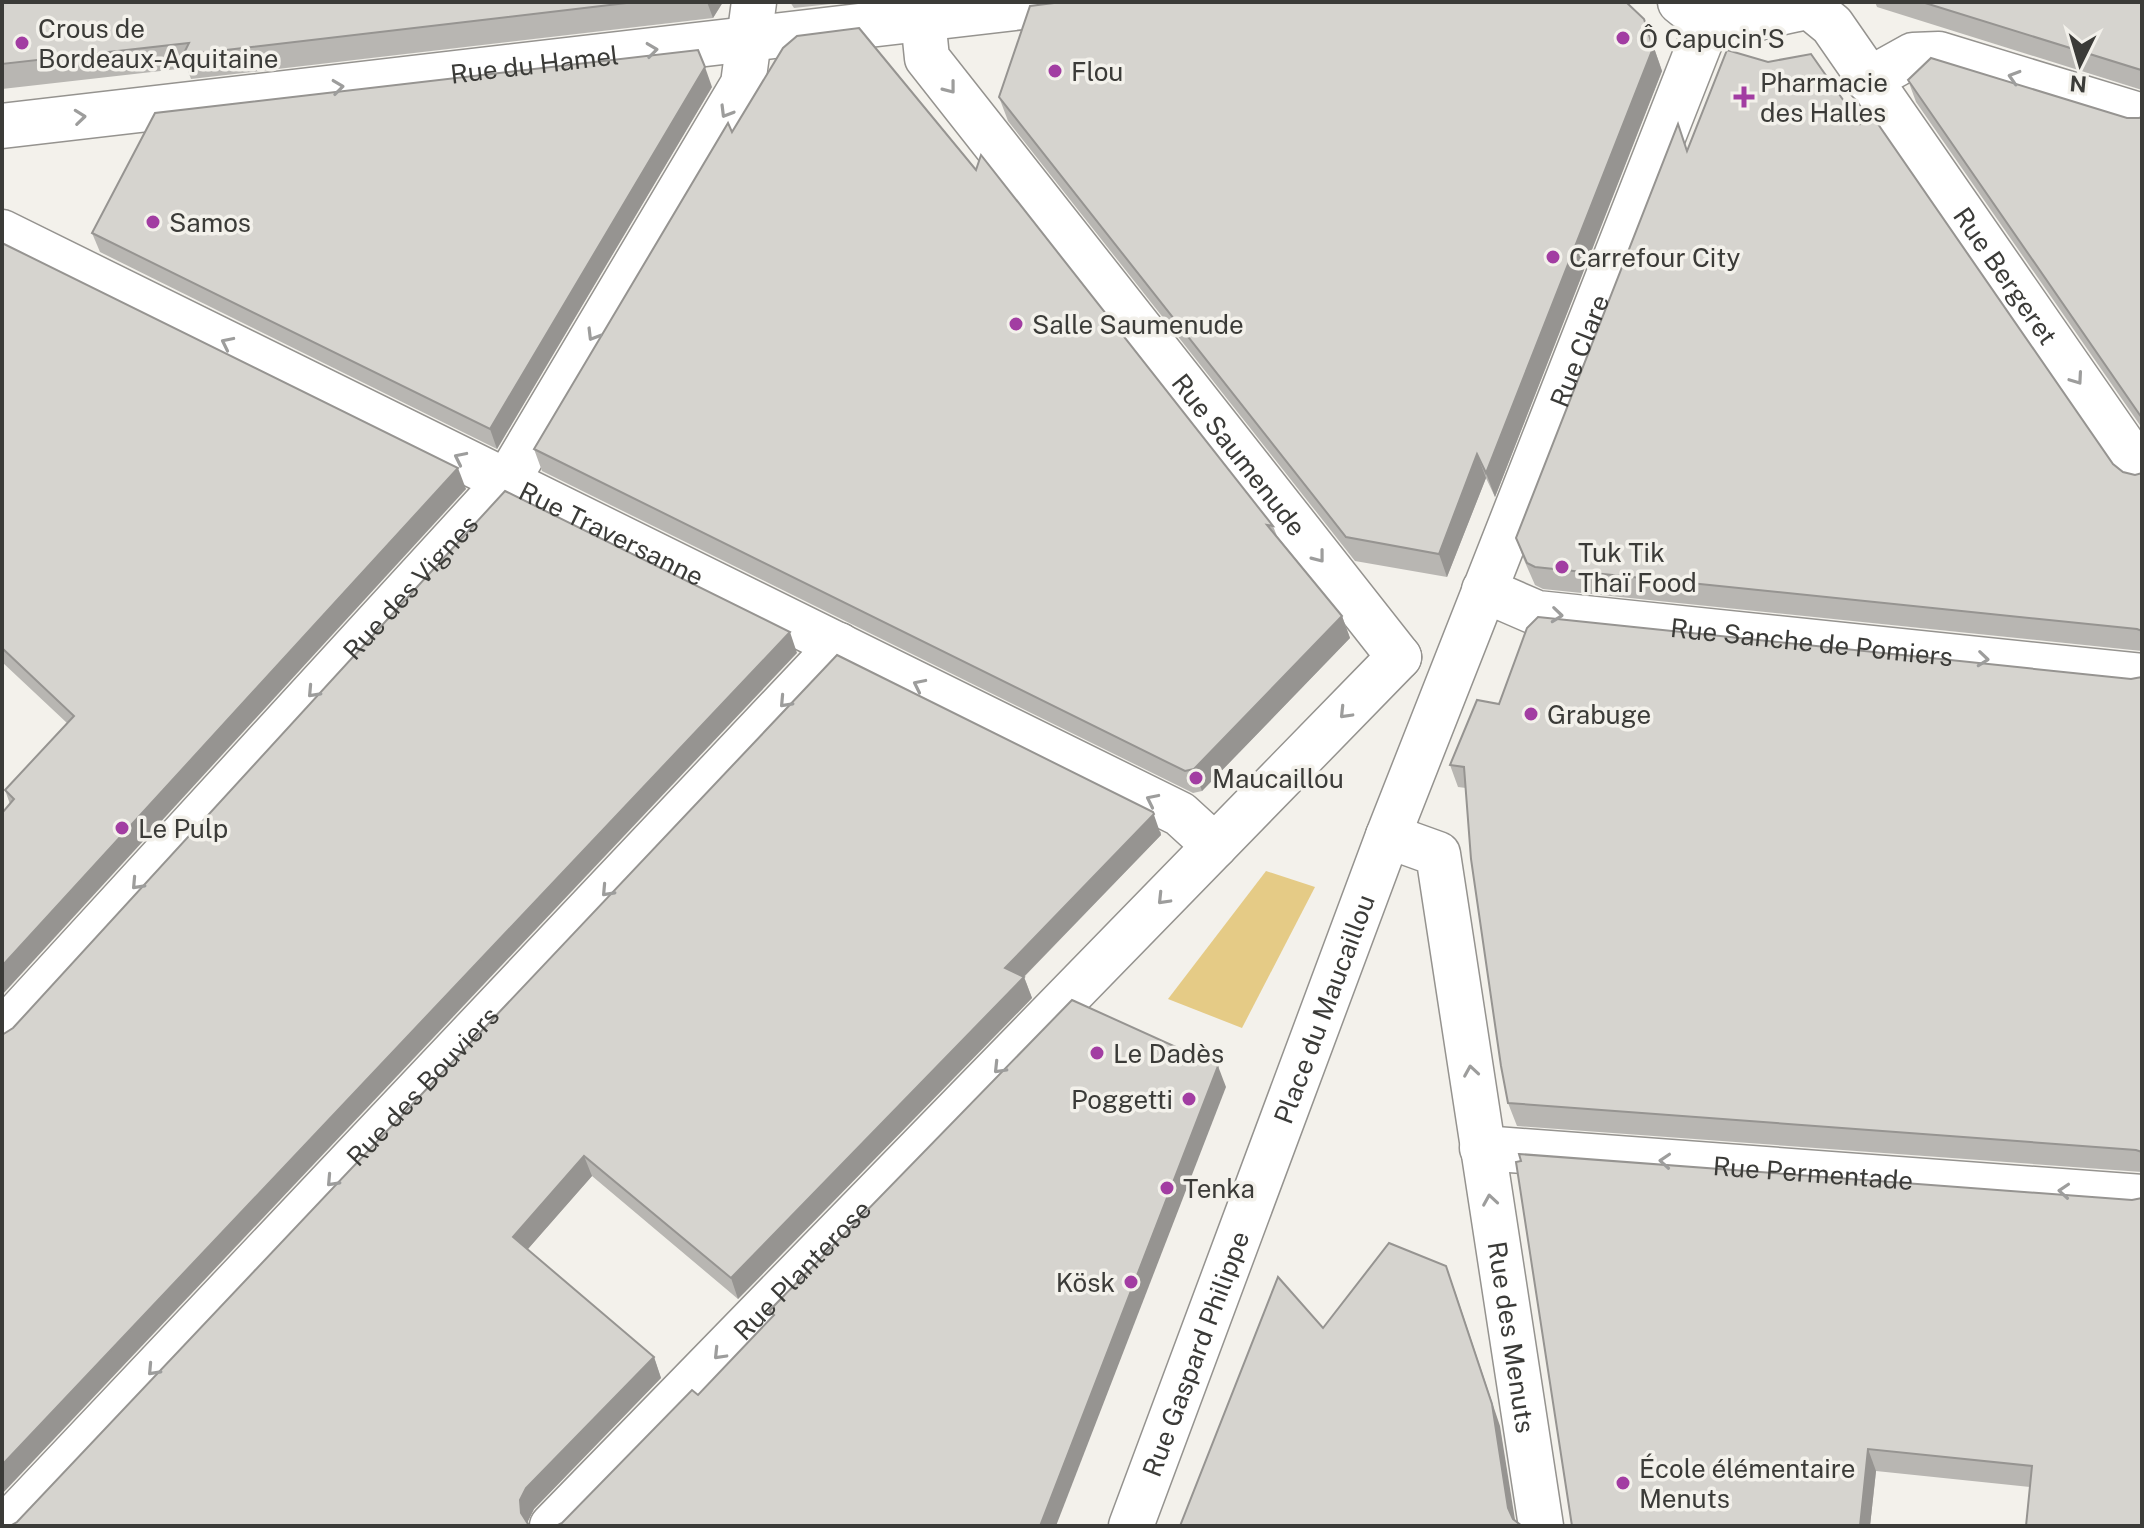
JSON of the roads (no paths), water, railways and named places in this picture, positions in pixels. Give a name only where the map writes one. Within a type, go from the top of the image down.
[{"type":"street","name":"Rue du Hamel","points":[[2,126],[752,20],[923,19],[1065,2]]},
{"type":"street","points":[[1694,11],[1725,24],[1811,4]]},
{"type":"street","name":"Rue Bergeret","points":[[1811,4],[1832,25],[2142,472]]},
{"type":"street","name":"Rue Clare","points":[[1484,590],[1694,11]]},
{"type":"street","name":"Rue Saumenude","points":[[923,19],[927,58],[1399,657]]},
{"type":"street","name":"Rue des Vignes","points":[[2,1032],[507,481],[743,84],[752,20]]},
{"type":"street","points":[[1868,80],[1913,55],[1939,54],[2142,116]]},
{"type":"street","name":"Rue Traversanne","points":[[2,232],[1180,814],[1215,846]]},
{"type":"street","name":"Place du Maucaillou","points":[[1261,1182],[1388,836],[1484,590]]},
{"type":"street","name":"Rue Sanche de Pomiers","points":[[1484,590],[1537,613],[2142,676]]},
{"type":"street","name":"Rue des Bouviers","points":[[6,1526],[839,645]]},
{"type":"street","points":[[1215,846],[1399,657],[1451,675]]},
{"type":"street","points":[[1388,836],[1438,854],[1482,1148]]},
{"type":"street","name":"Rue Planterose","points":[[552,1526],[1215,846]]},
{"type":"street","name":"Rue Permentade","points":[[1482,1148],[2142,1197]]},
{"type":"street","name":"Rue des Menuts","points":[[1482,1148],[1541,1526]]},
{"type":"street","name":"Rue Gaspard Philippe","points":[[1131,1526],[1261,1182]]},
{"type":"place","name":"Ô Capucin'S","points":[[1623,38]]},
{"type":"place","name":"Crous de Bordeaux-Aquitaine","points":[[22,43]]},
{"type":"place","name":"Flou","points":[[1055,71]]},
{"type":"place","name":"Pharmacie des Halles","points":[[1744,97]]},
{"type":"place","name":"Samos","points":[[153,222]]},
{"type":"place","name":"Carrefour City","points":[[1553,257]]},
{"type":"place","name":"Salle Saumenude","points":[[1016,324]]},
{"type":"place","name":"Tuk Tik Thaï Food","points":[[1562,567]]},
{"type":"place","name":"Grabuge","points":[[1531,714]]},
{"type":"place","name":"Maucaillou","points":[[1196,778]]},
{"type":"place","name":"Le Pulp","points":[[122,828]]},
{"type":"place","name":"Le Dadès","points":[[1097,1053]]},
{"type":"place","name":"Poggetti","points":[[1189,1099]]},
{"type":"place","name":"Tenka","points":[[1167,1188]]},
{"type":"place","name":"Kösk","points":[[1131,1282]]},
{"type":"place","name":"École élémentaire Menuts","points":[[1623,1483]]}]
